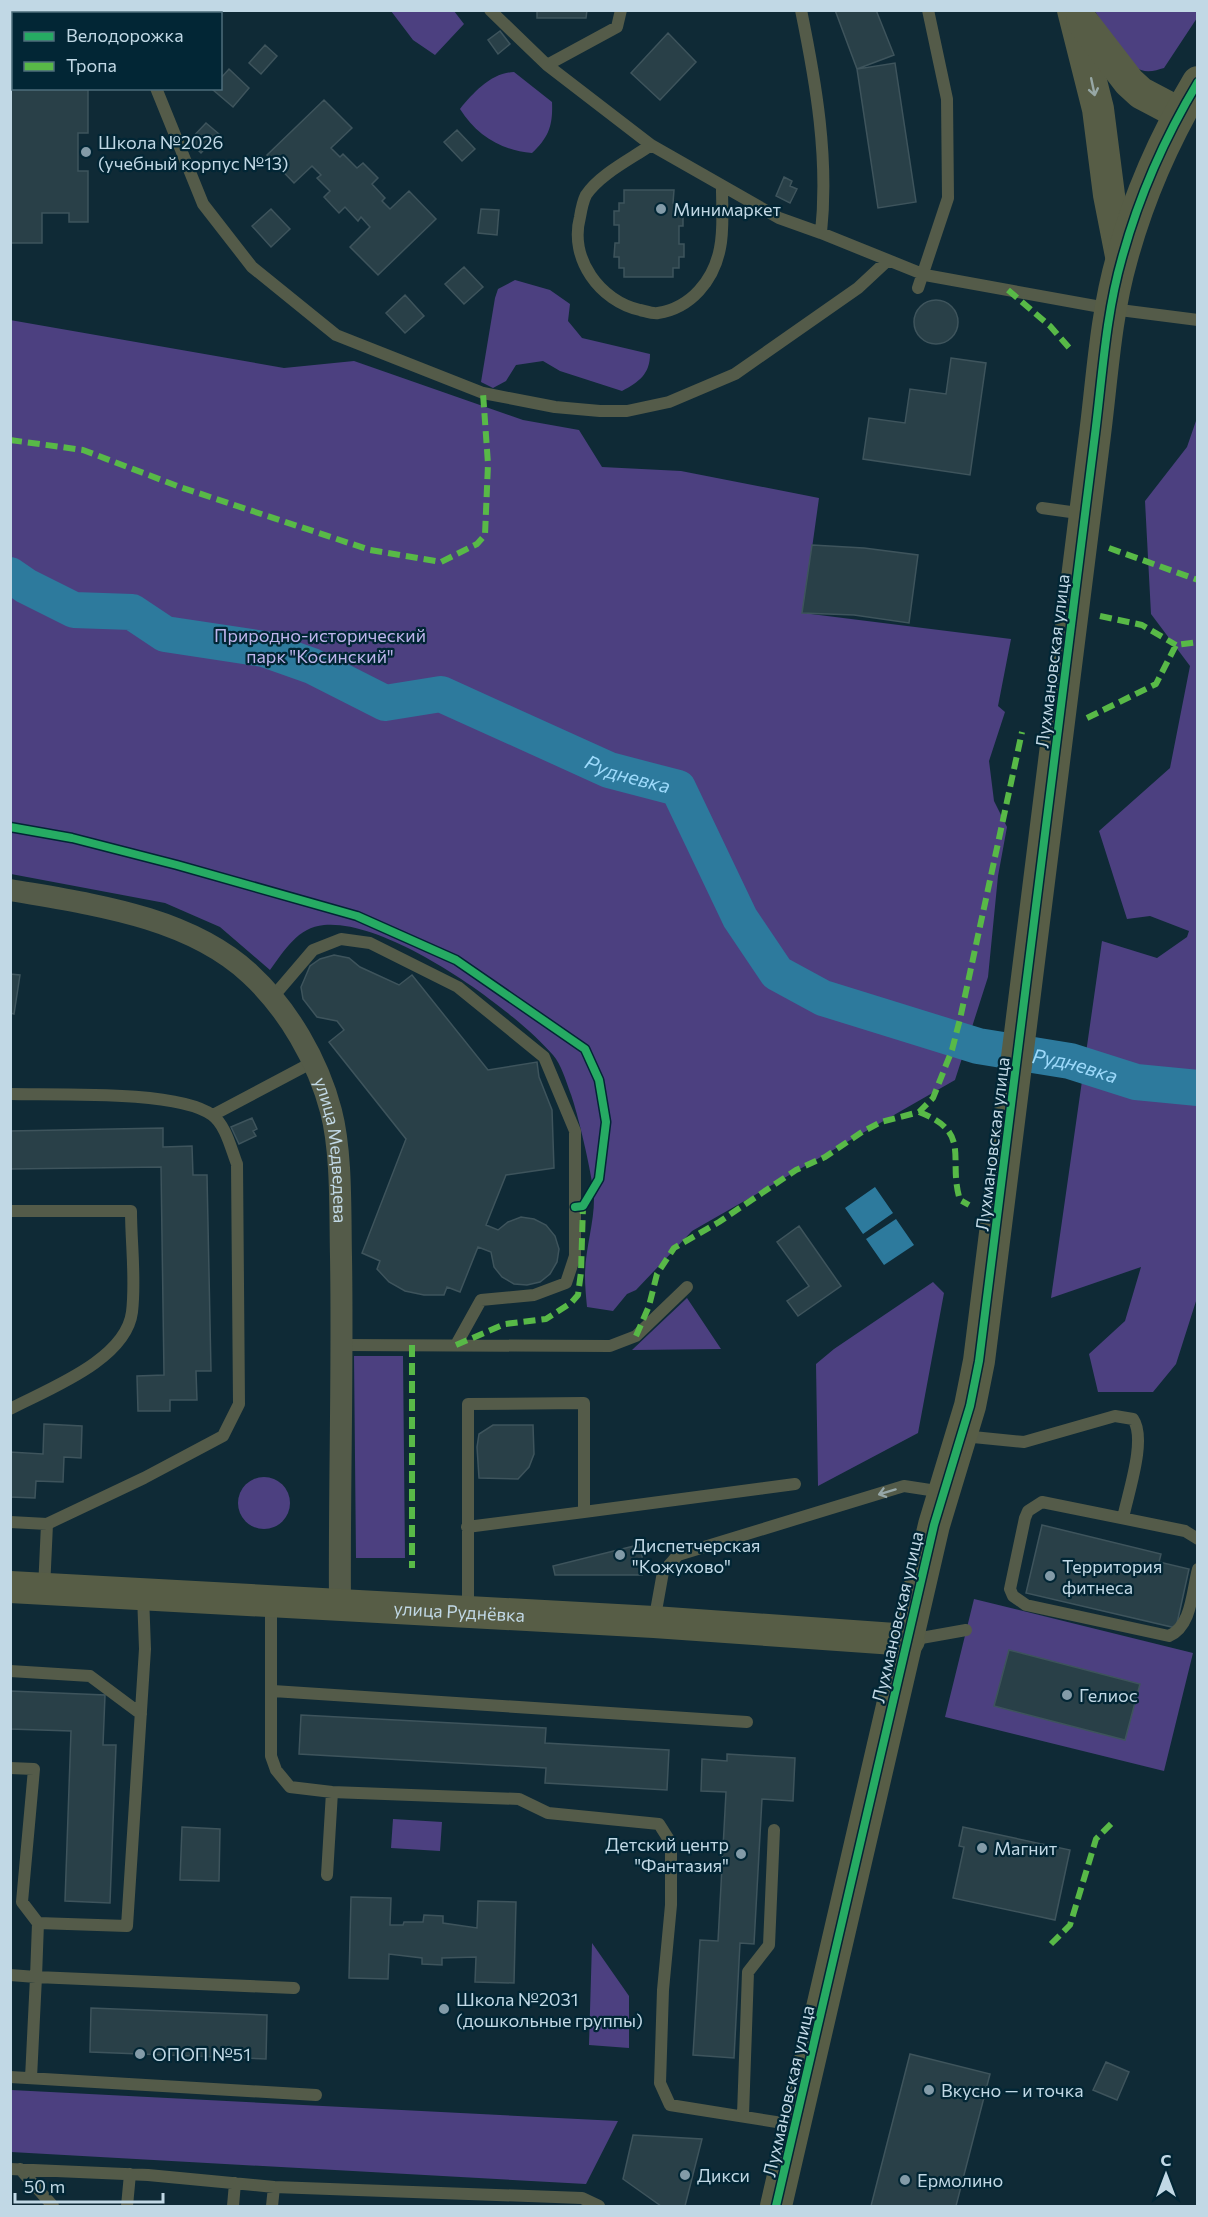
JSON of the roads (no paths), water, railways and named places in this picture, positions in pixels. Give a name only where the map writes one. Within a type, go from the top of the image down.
[{"type":"street","points":[[1074,10],[1129,82],[1141,93],[1179,113]]},
{"type":"street","points":[[1074,10],[1098,109],[1109,195],[1122,258]]},
{"type":"street","name":"Лухмановская улица","points":[[776,2206],[944,1492],[961,1436],[979,1361],[1085,514],[1112,309],[1122,258],[1154,166],[1179,113],[1197,82]]},
{"type":"street","name":"улица Медведева","points":[[10,890],[159,923],[222,953],[250,973],[282,1008],[314,1062],[331,1111],[337,1164],[343,1345],[340,1606]]},
{"type":"street","name":"улица Руднёвка","points":[[10,1587],[654,1622],[909,1640]]},
{"type":"lane","points":[[490,10],[547,65],[651,145],[722,188],[779,218],[925,275],[1112,309],[1197,320]]},
{"type":"lane","points":[[547,65],[617,27],[621,10]]},
{"type":"lane","points":[[801,10],[816,84],[822,159],[821,233]]},
{"type":"lane","points":[[918,288],[925,275],[948,198],[947,99],[928,10]]},
{"type":"lane","points":[[157,90],[203,204],[252,267],[336,335],[483,393],[555,407],[600,411],[627,411],[669,402],[735,374],[858,288],[887,261]]},
{"type":"lane","points":[[651,145],[598,182],[585,196],[578,228],[579,255],[601,290],[625,306],[657,314],[693,298],[710,277],[720,248],[722,188]]},
{"type":"lane","points":[[1042,508],[1085,514]]},
{"type":"lane","points":[[272,998],[313,950],[341,939],[370,943],[458,987],[544,1056],[575,1131],[575,1256],[566,1283],[534,1295],[481,1300],[456,1345]]},
{"type":"lane","points":[[213,1115],[314,1062]]},
{"type":"lane","points":[[10,1094],[161,1098],[193,1106],[213,1115],[225,1132],[237,1164],[239,1404],[223,1436],[144,1478],[47,1524],[10,1522]]},
{"type":"lane","points":[[10,1211],[131,1210],[132,1314],[119,1343],[89,1368],[10,1409]]},
{"type":"lane","points":[[343,1345],[609,1346],[636,1336],[687,1287]]},
{"type":"lane","points":[[468,1613],[468,1404],[584,1403],[584,1512]]},
{"type":"lane","points":[[961,1436],[1024,1442],[1115,1416],[1133,1419],[1140,1433],[1122,1518]]},
{"type":"lane","points":[[467,1527],[795,1484]]},
{"type":"lane","points":[[654,1622],[663,1572],[678,1555],[904,1486],[944,1492]]},
{"type":"lane","points":[[1197,1539],[1185,1531],[1050,1502],[1034,1505],[1025,1518],[1010,1589],[1013,1596],[1026,1605],[1169,1635],[1176,1633],[1186,1620],[1197,1569]]},
{"type":"lane","points":[[44,1589],[47,1524]]},
{"type":"lane","points":[[38,1923],[128,1926],[145,1649],[143,1595]]},
{"type":"lane","points":[[271,1602],[273,1691],[271,1756],[276,1770],[290,1787],[332,1792],[519,1799],[548,1813],[658,1824],[671,1843],[671,1905],[663,1990],[660,2083],[670,2105],[795,2125]]},
{"type":"lane","points":[[909,1640],[966,1630]]},
{"type":"lane","points":[[10,1671],[90,1677],[141,1714]]},
{"type":"lane","points":[[273,1691],[747,1722]]},
{"type":"lane","points":[[10,1768],[34,1769],[22,1902],[38,1923],[31,2078]]},
{"type":"lane","points":[[327,1875],[332,1792]]},
{"type":"lane","points":[[743,2115],[748,1972],[769,1944],[774,1830]]},
{"type":"lane","points":[[10,1975],[294,1988]]},
{"type":"lane","points":[[10,2077],[316,2095]]},
{"type":"lane","points":[[15,2169],[130,2174],[274,2187],[582,2198],[600,2206]]},
{"type":"lane","points":[[15,2169],[53,2206]]},
{"type":"lane","points":[[127,2206],[130,2174]]},
{"type":"lane","points":[[233,2206],[235,2183]]},
{"type":"lane","points":[[272,2206],[274,2187]]},
{"type":"water","points":[[875,1187],[893,1213],[863,1234],[845,1208]]},
{"type":"water","points":[[896,1219],[914,1245],[884,1265],[866,1239]]},
{"type":"waterway","name":"Рудневка","points":[[10,575],[26,586],[74,610],[132,612],[165,634],[264,649],[312,666],[385,703],[441,694],[609,770],[678,788],[740,918],[777,973],[823,998],[978,1046],[1070,1061],[1136,1082],[1198,1088]]},
{"type":"place","name":"Школа №2026 (учебный корпус №13)","points":[[86,152]]},
{"type":"place","name":"Минимаркет","points":[[661,209]]},
{"type":"place","name":"Диспетчерская \"Кожухово\"","points":[[620,1555]]},
{"type":"place","name":"Территория фитнеса","points":[[1050,1576]]},
{"type":"place","name":"Гелиос","points":[[1067,1695]]},
{"type":"place","name":"Магнит","points":[[982,1848]]},
{"type":"place","name":"Детский центр \"Фантазия\"","points":[[741,1854]]},
{"type":"place","name":"Школа №2031 (дошкольные группы)","points":[[444,2009]]},
{"type":"place","name":"ОПОП №51","points":[[140,2054]]},
{"type":"place","name":"Вкусно — и точка","points":[[929,2090]]},
{"type":"place","name":"Дикси","points":[[685,2175]]},
{"type":"place","name":"Ермолино","points":[[905,2180]]},
{"type":"park label","name":"Природно-исторический парк \"Косинский\"","points":[[320,645]]}]
